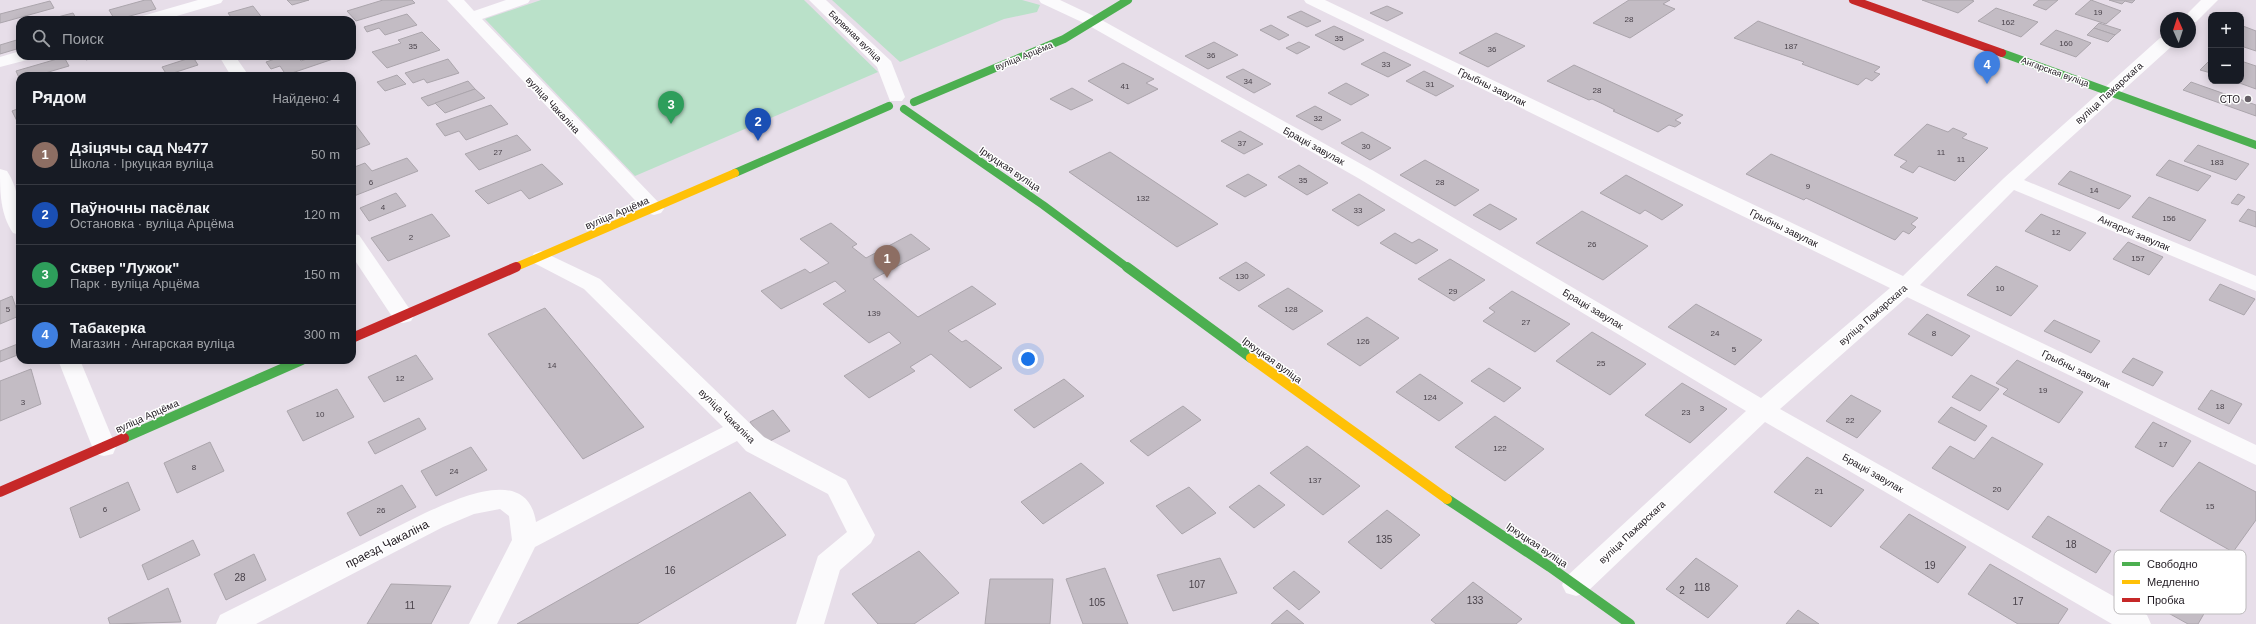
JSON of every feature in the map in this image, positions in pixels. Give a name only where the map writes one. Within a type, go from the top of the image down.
[{"type":"street","points":[[156,16],[191,3],[215,0]]},
{"type":"street","name":"вуліца Чакаліна","points":[[455,0],[654,209]]},
{"type":"street","points":[[471,17],[522,0]]},
{"type":"street","name":"Барвяная вуліца","points":[[817,0],[885,65],[896,104]]},
{"type":"street","name":"Брацкі завулак","points":[[1047,0],[1092,21],[1365,174],[1763,410],[2114,611]]},
{"type":"street","name":"вуліца Арцёма","points":[[356,336],[896,104],[911,106],[914,102],[1064,39],[1080,31],[1092,21],[1128,0]]},
{"type":"street","name":"Грыбны завулак","points":[[1312,0],[2256,456]]},
{"type":"street","name":"Ангарская вуліца","points":[[1853,0],[2256,145]]},
{"type":"street","points":[[2195,12],[2204,1]]},
{"type":"street","points":[[191,3],[199,16]]},
{"type":"street","name":"вуліца Пажарскага","points":[[1576,585],[1763,410],[1905,287],[2011,182],[2160,48]]},
{"type":"street","points":[[0,62],[16,57]]},
{"type":"street","points":[[230,60],[237,72]]},
{"type":"street","points":[[896,104],[908,97],[914,102]]},
{"type":"street","name":"Іркуцкая вуліца","points":[[896,104],[1043,205],[1312,403],[1408,471],[1576,585],[1630,624]]},
{"type":"street","points":[[0,174],[16,218]]},
{"type":"street","name":"Ангарскі завулак","points":[[2011,182],[2256,284]]},
{"type":"street","points":[[356,246],[403,316]]},
{"type":"street","name":"вуліца Чакаліна","points":[[541,258],[592,284],[606,296],[755,444],[837,487],[862,535],[828,564],[810,624]]},
{"type":"street","points":[[71,364],[104,447]]},
{"type":"street","name":"вуліца Арцёма","points":[[0,492],[293,364]]},
{"type":"street","points":[[483,624],[525,540],[740,429]]},
{"type":"street","name":"праезд Чакаліна","points":[[230,624],[434,520],[469,505],[503,499],[514,505],[521,512],[525,540]]},
{"type":"street","name":"Брацкі завулак","points":[[2120,614],[2137,624]]},
{"type":"green space","points":[[541,0],[804,0],[878,72],[635,176],[485,19]]},
{"type":"green space","points":[[832,0],[1022,0],[1040,5],[1037,12],[1004,19],[900,62]]},
{"type":"building","points":[[145,0],[151,0],[156,9],[130,16],[113,16],[109,10]]},
{"type":"building","points":[[287,0],[309,0],[292,5]]},
{"type":"building","points":[[383,0],[412,0],[415,3],[356,21],[356,16],[352,16],[347,11]]},
{"type":"building","points":[[1629,0],[1670,0],[1663,4],[1675,9],[1630,38],[1593,23]]},
{"type":"building","points":[[1922,0],[1971,0],[1974,1],[1958,13]]},
{"type":"building","points":[[2039,0],[2058,0],[2046,10],[2033,5]]},
{"type":"building","points":[[2091,0],[2121,11],[2106,24],[2075,14]]},
{"type":"building","points":[[2109,0],[2135,0],[2132,3],[2125,1],[2122,4]]},
{"type":"building","points":[[50,1],[54,8],[25,16],[16,16],[16,19],[0,23],[0,14]]},
{"type":"building","points":[[253,6],[261,16],[230,16],[228,13]]},
{"type":"building","points":[[1387,6],[1403,13],[1387,21],[1370,13]]},
{"type":"building","points":[[1996,8],[2038,22],[2021,37],[1978,21]]},
{"type":"building","points":[[1301,11],[1321,21],[1307,27],[1287,17]]},
{"type":"building","points":[[73,13],[75,16],[61,16]]},
{"type":"building","points":[[407,14],[417,25],[385,35],[379,28],[367,32],[364,27]]},
{"type":"building","points":[[1758,21],[1880,67],[1874,72],[1880,74],[1872,81],[1866,78],[1858,85],[1802,64],[1804,62],[1734,38]]},
{"type":"building","points":[[2099,23],[2121,30],[2115,35],[2094,28]]},
{"type":"building","points":[[1271,25],[1289,35],[1279,40],[1260,30]]},
{"type":"building","points":[[1334,26],[1364,40],[1344,50],[1315,35]]},
{"type":"building","points":[[2244,26],[2256,31],[2256,51],[2244,47]]},
{"type":"building","points":[[2094,28],[2115,35],[2108,42],[2087,35]]},
{"type":"building","points":[[2056,30],[2091,43],[2076,57],[2040,44]]},
{"type":"building","points":[[422,32],[440,50],[387,68],[372,52],[401,43],[398,40]]},
{"type":"building","points":[[1496,33],[1525,46],[1488,67],[1459,53]]},
{"type":"building","points":[[16,40],[16,49],[0,54],[0,45]]},
{"type":"building","points":[[1214,42],[1238,55],[1208,69],[1185,56]]},
{"type":"building","points":[[1299,42],[1310,47],[1297,54],[1286,48]]},
{"type":"building","points":[[1384,52],[1411,65],[1388,77],[1361,64]]},
{"type":"building","points":[[448,59],[459,73],[427,83],[424,79],[413,83],[405,73]]},
{"type":"building","points":[[54,60],[66,60],[69,66],[49,72],[16,71]]},
{"type":"building","points":[[184,60],[195,60],[198,65],[176,72],[165,72],[162,67]]},
{"type":"building","points":[[272,60],[330,60],[295,72],[284,72],[280,66],[271,69],[266,62]]},
{"type":"building","points":[[2208,62],[2208,72],[2200,70]]},
{"type":"building","points":[[2244,62],[2256,66],[2256,89],[2242,84],[2244,84]]},
{"type":"building","points":[[1123,63],[1154,79],[1146,83],[1158,89],[1128,104],[1088,81]]},
{"type":"building","points":[[1574,65],[1683,115],[1675,120],[1681,123],[1675,127],[1669,125],[1658,132],[1613,111],[1615,110],[1603,104],[1592,99],[1589,100],[1547,81]]},
{"type":"building","points":[[1243,69],[1271,84],[1254,93],[1226,77]]},
{"type":"building","points":[[1424,71],[1454,86],[1436,96],[1406,81]]},
{"type":"building","points":[[397,75],[406,84],[385,91],[377,82]]},
{"type":"building","points":[[468,81],[475,89],[428,106],[421,98]]},
{"type":"building","points":[[2191,82],[2256,105],[2256,116],[2183,90]]},
{"type":"building","points":[[1346,83],[1369,95],[1351,105],[1328,93]]},
{"type":"building","points":[[1072,88],[1093,100],[1071,110],[1050,99]]},
{"type":"building","points":[[475,89],[485,98],[445,113],[435,103]]},
{"type":"building","points":[[491,105],[508,124],[466,140],[459,131],[445,136],[436,124]]},
{"type":"building","points":[[1315,106],[1341,120],[1322,130],[1296,116]]},
{"type":"building","points":[[16,110],[16,119],[12,111]]},
{"type":"building","points":[[1927,124],[1948,132],[1953,128],[1967,134],[1962,138],[1988,148],[1955,181],[1919,166],[1913,173],[1900,167],[1907,161],[1894,155]]},
{"type":"building","points":[[356,125],[370,144],[356,149]]},
{"type":"building","points":[[1240,131],[1263,144],[1244,154],[1221,141]]},
{"type":"building","points":[[1362,132],[1391,148],[1370,160],[1341,143]]},
{"type":"building","points":[[517,135],[531,150],[479,170],[465,154]]},
{"type":"building","points":[[2198,145],[2249,164],[2236,180],[2184,161]]},
{"type":"building","points":[[1110,152],[1218,224],[1177,247],[1069,172]]},
{"type":"building","points":[[1771,154],[1918,218],[1911,224],[1916,227],[1909,234],[1903,231],[1895,240],[1806,198],[1804,200],[1746,174]]},
{"type":"building","points":[[407,158],[418,171],[356,195],[356,166],[365,163],[372,171]]},
{"type":"building","points":[[1425,160],[1479,190],[1455,206],[1400,175]]},
{"type":"building","points":[[2169,160],[2211,176],[2198,191],[2156,175]]},
{"type":"building","points":[[542,164],[563,184],[529,199],[521,190],[488,204],[475,191]]},
{"type":"building","points":[[1299,165],[1328,183],[1307,195],[1278,177]]},
{"type":"building","points":[[2070,171],[2131,196],[2119,209],[2058,184]]},
{"type":"building","points":[[1248,174],[1267,185],[1245,197],[1226,186]]},
{"type":"building","points":[[1626,175],[1683,205],[1662,220],[1645,210],[1640,214],[1600,193]]},
{"type":"building","points":[[396,193],[406,206],[369,221],[360,208]]},
{"type":"building","points":[[1359,194],[1385,210],[1358,226],[1332,210]]},
{"type":"building","points":[[2238,194],[2245,197],[2238,205],[2231,203]]},
{"type":"building","points":[[2149,197],[2206,220],[2190,241],[2132,217]]},
{"type":"building","points":[[1490,204],[1517,219],[1500,230],[1473,215]]},
{"type":"building","points":[[2248,209],[2256,212],[2256,227],[2239,221]]},
{"type":"building","points":[[1582,211],[1648,246],[1603,280],[1536,243]]},
{"type":"building","points":[[432,214],[450,236],[388,261],[371,238]]},
{"type":"building","points":[[2041,214],[2086,233],[2070,251],[2025,231]]},
{"type":"building","points":[[831,223],[857,244],[852,247],[866,258],[911,234],[930,249],[873,279],[918,317],[972,286],[996,304],[948,331],[962,342],[966,340],[1002,368],[970,388],[931,354],[910,367],[915,371],[869,398],[844,376],[901,343],[889,332],[869,343],[823,304],[846,291],[835,281],[781,309],[761,291],[805,269],[810,273],[829,263],[800,239]]},
{"type":"building","points":[[1395,233],[1412,243],[1419,239],[1438,250],[1416,264],[1380,243]]},
{"type":"building","points":[[2128,242],[2163,257],[2149,275],[2113,259]]},
{"type":"building","points":[[1450,259],[1485,280],[1454,301],[1418,279]]},
{"type":"building","points":[[1246,262],[1265,275],[1239,291],[1219,278]]},
{"type":"building","points":[[1996,266],[2038,286],[2011,316],[1967,295]]},
{"type":"building","points":[[2220,284],[2255,299],[2244,315],[2209,300]]},
{"type":"building","points":[[1288,288],[1323,311],[1293,330],[1258,306]]},
{"type":"building","points":[[1512,291],[1570,324],[1535,352],[1483,321],[1495,312],[1489,308]]},
{"type":"building","points":[[12,296],[16,307],[16,317],[0,324],[0,301]]},
{"type":"building","points":[[1696,304],[1762,340],[1735,365],[1668,327]]},
{"type":"building","points":[[545,308],[644,427],[583,459],[488,334]]},
{"type":"building","points":[[1927,314],[1970,336],[1952,356],[1908,334]]},
{"type":"building","points":[[1367,317],[1399,338],[1360,366],[1327,344]]},
{"type":"building","points":[[2054,320],[2100,341],[2091,353],[2044,331]]},
{"type":"building","points":[[1592,332],[1646,364],[1610,395],[1556,361]]},
{"type":"building","points":[[16,345],[16,356],[0,362],[0,351]]},
{"type":"building","points":[[416,355],[433,379],[384,402],[368,377]]},
{"type":"building","points":[[2133,358],[2163,372],[2153,386],[2122,372]]},
{"type":"building","points":[[2017,360],[2083,392],[2059,423],[2003,394],[2008,389],[1996,383]]},
{"type":"building","points":[[1489,368],[1521,388],[1504,402],[1471,381]]},
{"type":"building","points":[[31,369],[41,404],[0,421],[0,381]]},
{"type":"building","points":[[1420,374],[1463,403],[1439,421],[1396,392]]},
{"type":"building","points":[[1971,375],[1999,389],[1980,411],[1952,397]]},
{"type":"building","points":[[1064,379],[1084,396],[1034,428],[1014,410]]},
{"type":"building","points":[[1682,383],[1727,409],[1690,443],[1645,415]]},
{"type":"building","points":[[337,389],[354,417],[303,441],[287,411]]},
{"type":"building","points":[[2211,390],[2242,404],[2229,424],[2198,409]]},
{"type":"building","points":[[1851,395],[1881,411],[1857,438],[1826,421]]},
{"type":"building","points":[[1183,406],[1201,420],[1148,456],[1130,441]]},
{"type":"building","points":[[1951,407],[1987,426],[1975,441],[1938,422]]},
{"type":"building","points":[[773,410],[790,431],[766,443],[750,422]]},
{"type":"building","points":[[1495,416],[1544,449],[1505,481],[1455,447]]},
{"type":"building","points":[[419,418],[426,429],[375,454],[368,442]]},
{"type":"building","points":[[2153,422],[2191,441],[2173,467],[2135,447]]},
{"type":"building","points":[[1992,437],[2043,464],[2008,510],[1932,468],[1950,446],[1974,459]]},
{"type":"building","points":[[210,442],[224,471],[177,493],[164,463]]},
{"type":"building","points":[[1307,446],[1360,486],[1323,515],[1270,473]]},
{"type":"building","points":[[471,447],[487,470],[436,496],[421,471]]},
{"type":"building","points":[[1807,457],[1864,490],[1831,527],[1774,492]]},
{"type":"building","points":[[2199,462],[2256,492],[2256,520],[2234,550],[2229,550],[2160,511]]},
{"type":"building","points":[[1081,463],[1104,483],[1043,524],[1021,502]]},
{"type":"building","points":[[128,482],[140,510],[80,538],[70,508]]},
{"type":"building","points":[[402,485],[416,507],[360,536],[347,513]]},
{"type":"building","points":[[1259,485],[1285,505],[1254,528],[1229,507]]},
{"type":"building","points":[[1189,487],[1216,513],[1182,534],[1156,506]]},
{"type":"building","points":[[750,492],[786,535],[637,624],[517,624]]},
{"type":"building","points":[[1387,510],[1420,535],[1381,569],[1348,542]]},
{"type":"building","points":[[1909,514],[1966,547],[1938,583],[1880,547]]},
{"type":"building","points":[[2048,516],[2111,551],[2096,573],[2032,537]]},
{"type":"building","points":[[193,540],[200,555],[148,580],[142,565]]},
{"type":"building","points":[[919,551],[959,593],[914,624],[878,624],[852,594]]},
{"type":"building","points":[[254,554],[266,580],[226,600],[214,574]]},
{"type":"building","points":[[1220,558],[1237,593],[1173,611],[1157,575]]},
{"type":"building","points":[[1696,558],[1738,586],[1708,618],[1666,589]]},
{"type":"building","points":[[1990,564],[2068,609],[2058,624],[2018,624],[1968,594]]},
{"type":"building","points":[[1105,568],[1128,624],[1083,624],[1066,579]]},
{"type":"building","points":[[1294,571],[1320,592],[1299,610],[1273,588]]},
{"type":"building","points":[[990,579],[1053,579],[1050,624],[985,624]]},
{"type":"building","points":[[1473,582],[1522,619],[1516,624],[1436,624],[1431,620]]},
{"type":"building","points":[[391,584],[451,586],[431,624],[367,624]]},
{"type":"building","points":[[168,588],[181,622],[110,624],[108,618]]},
{"type":"building","points":[[1287,610],[1304,624],[1271,624]]},
{"type":"building","points":[[1798,610],[1819,624],[1786,624]]},
{"type":"building","points":[[2170,614],[2204,614],[2198,624],[2188,624]]},
{"type":"traffic: fast","points":[[914,102],[1064,39],[1128,0]]},
{"type":"traffic: fast","points":[[2002,53],[2256,145]]},
{"type":"traffic: fast","points":[[735,173],[889,106]]},
{"type":"traffic: fast","points":[[904,109],[1043,205],[1251,358]]},
{"type":"traffic: fast","points":[[124,438],[293,364]]},
{"type":"traffic: fast","points":[[1447,499],[1550,567],[1630,624]]},
{"type":"traffic: slow","points":[[516,267],[735,173]]},
{"type":"traffic: slow","points":[[1251,358],[1447,499]]},
{"type":"traffic: jam","points":[[1853,0],[2002,53]]},
{"type":"traffic: jam","points":[[356,336],[516,267]]},
{"type":"traffic: jam","points":[[0,492],[124,438]]},
{"type":"place","name":"Табакерка","points":[[1987,84]]},
{"type":"place","name":"СТО","points":[[2248,99]]},
{"type":"place","name":"Сквер \"Лужок\"","points":[[671,124]]},
{"type":"place","name":"Паўночны пасёлак","points":[[758,141]]},
{"type":"place","name":"Дзіцячы сад №477","points":[[887,278]]}]
